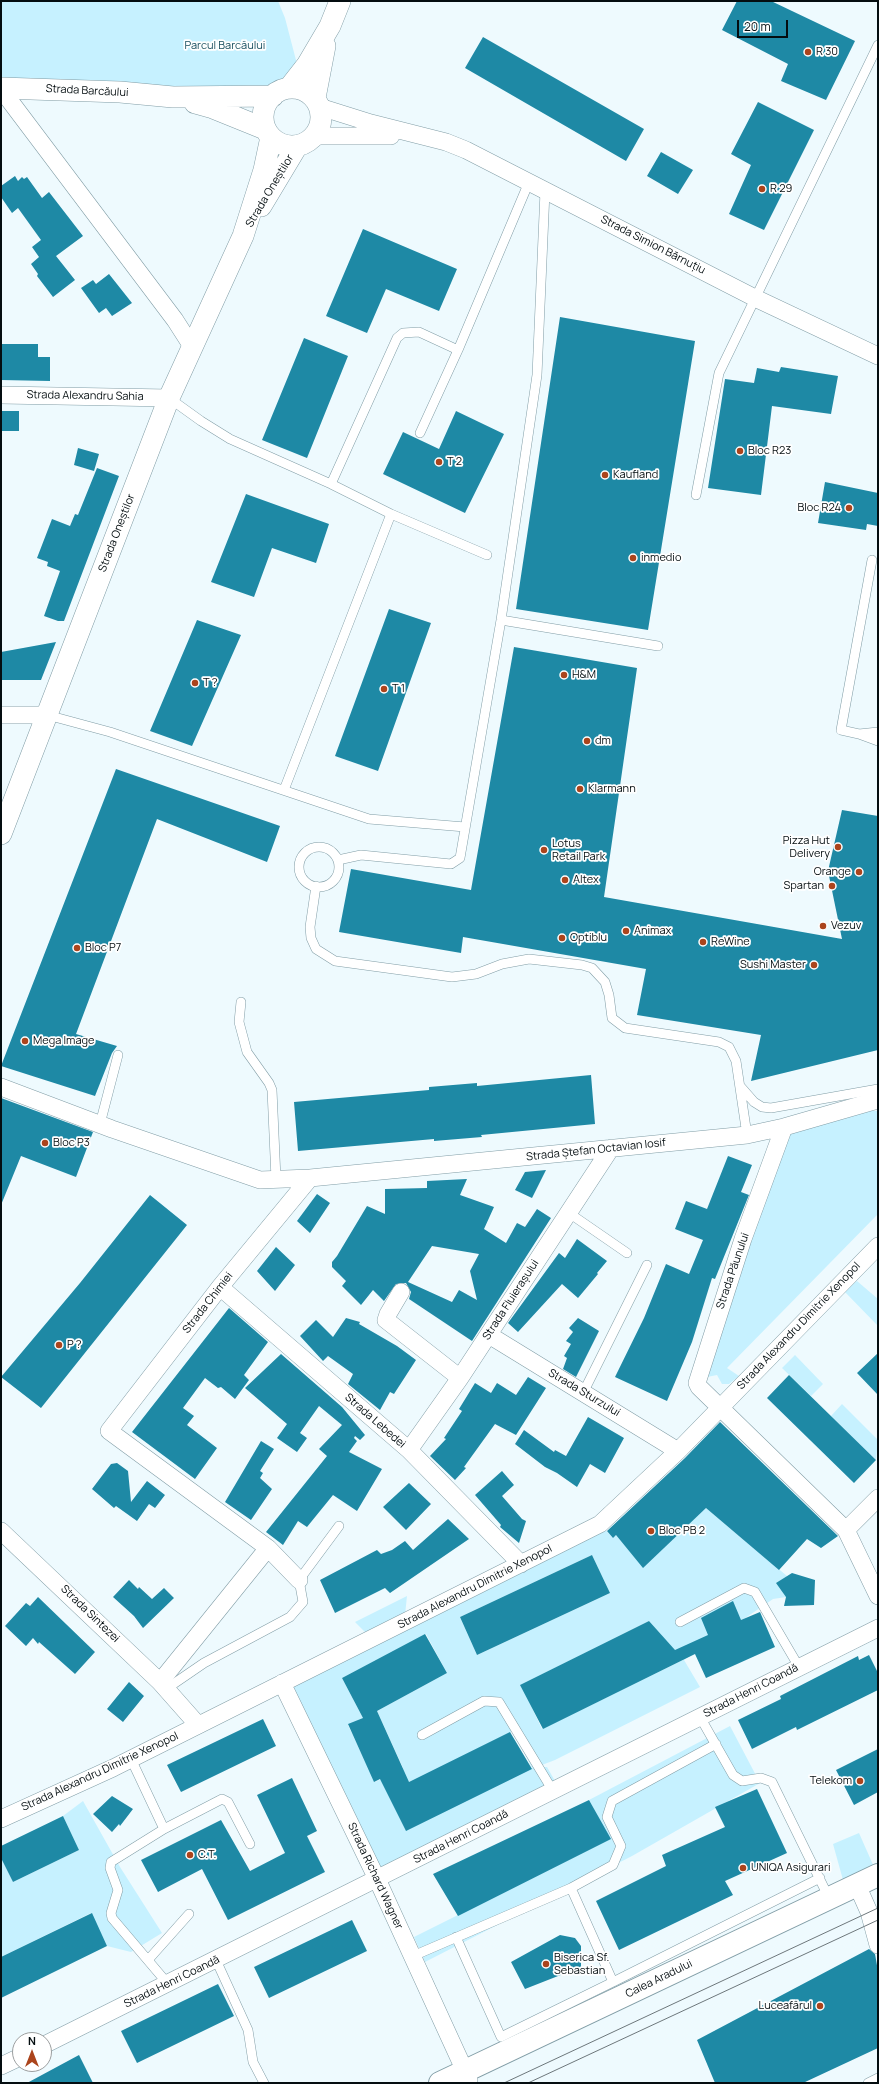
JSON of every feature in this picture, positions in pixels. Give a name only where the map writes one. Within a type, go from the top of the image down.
[{"type":"main road","name":"Calea Aradului","points":[[440,2083],[465,2078],[866,1889],[878,1875]]},
{"type":"main road","name":"Calea Aradului","points":[[465,2078],[824,1888],[866,1889]]},
{"type":"street","points":[[330,26],[307,65],[264,111],[268,133],[278,143],[288,146],[306,141],[320,127],[321,117],[317,103],[319,69],[330,26],[340,1]]},
{"type":"street","points":[[1,89],[175,320],[192,345]]},
{"type":"street","name":"Strada Barcăului","points":[[1,89],[112,91],[173,97],[281,92]]},
{"type":"street","points":[[281,92],[303,90],[317,103]]},
{"type":"street","name":"Strada Barcăului","points":[[173,97],[213,108],[268,133]]},
{"type":"street","name":"Strada Simion Bărnuțiu","points":[[317,103],[370,123],[427,137],[466,150],[755,298],[878,356]]},
{"type":"street","name":"Strada Oneștilor","points":[[1,834],[169,398],[242,236],[264,170],[268,133]]},
{"type":"street","name":"Strada Simion Bărnuțiu","points":[[306,141],[370,135],[427,137]]},
{"type":"street","name":"Strada Oneștilor","points":[[242,236],[306,141]]},
{"type":"street","name":"Strada Alexandru Sahia","points":[[1,395],[169,398]]},
{"type":"street","points":[[1,715],[47,715]]},
{"type":"street","name":"Strada Ștefan Octavian Iosif","points":[[1,1087],[100,1124],[260,1180],[310,1178],[747,1135],[784,1127],[878,1100]]},
{"type":"street","name":"Strada Păunului","points":[[721,1407],[699,1387],[697,1379],[743,1239],[784,1127]]},
{"type":"street","name":"Strada Fluierașului","points":[[410,1450],[489,1335],[611,1148]]},
{"type":"street","name":"Strada Chimiei","points":[[268,1548],[109,1431],[220,1287],[310,1178]]},
{"type":"street","name":"Strada Alexandru Dimitrie Xenopol","points":[[1,1819],[131,1759],[600,1524],[678,1451],[878,1246]]},
{"type":"street","name":"Strada Lebedei","points":[[220,1287],[410,1450],[521,1564]]},
{"type":"street","points":[[402,1292],[388,1314],[386,1320],[460,1378]]},
{"type":"street","name":"Strada Sturzului","points":[[489,1335],[678,1451]]},
{"type":"street","points":[[721,1407],[846,1530],[878,1596]]},
{"type":"street","points":[[846,1530],[878,1498]]},
{"type":"street","name":"Strada Sintezei","points":[[1,1530],[163,1685]]},
{"type":"street","points":[[198,1725],[163,1685],[268,1548],[299,1580]]},
{"type":"street","name":"Strada Henri Coandă","points":[[52,2041],[878,1628]]},
{"type":"street","name":"Strada Richard Wagner","points":[[282,1683],[413,1956],[465,2078]]},
{"type":"street","points":[[866,1889],[878,1945]]},
{"type":"street","points":[[1,2066],[12,2061]]},
{"type":"lane","points":[[696,495],[719,373],[878,44]]},
{"type":"lane","points":[[420,433],[458,350],[529,182]]},
{"type":"lane","points":[[338,860],[361,855],[451,864],[460,858],[501,620],[537,375],[545,191]]},
{"type":"lane","points":[[331,484],[397,338],[403,333],[419,332],[458,350]]},
{"type":"lane","points":[[169,398],[201,421],[230,439],[331,484],[391,514],[487,555]]},
{"type":"lane","points":[[284,790],[391,514]]},
{"type":"lane","points":[[872,560],[841,730],[859,734],[878,741]]},
{"type":"lane","points":[[501,620],[658,646]]},
{"type":"lane","points":[[47,715],[110,732],[369,820],[465,827]]},
{"type":"lane","points":[[859,734],[878,732]]},
{"type":"lane","points":[[316,847],[329,849],[338,860],[338,874],[334,880],[322,886],[310,885],[301,876],[299,864],[304,853],[316,847]]},
{"type":"lane","points":[[316,886],[310,927],[310,938],[316,949],[335,961],[452,977],[476,974],[502,964],[528,959],[582,965],[592,968],[605,982],[609,994],[612,1018],[617,1024],[625,1028],[719,1042],[729,1047],[736,1061],[747,1135]]},
{"type":"lane","points":[[241,1002],[239,1022],[247,1052],[269,1083],[272,1090],[276,1179]]},
{"type":"lane","points":[[100,1124],[118,1055]]},
{"type":"lane","points":[[740,1086],[754,1102],[762,1107],[772,1108],[878,1089]]},
{"type":"lane","points":[[569,1213],[627,1253]]},
{"type":"lane","points":[[583,1392],[647,1265]]},
{"type":"lane","points":[[163,1685],[290,1617],[303,1602],[299,1580],[339,1526]]},
{"type":"lane","points":[[680,1622],[744,1588],[755,1592],[799,1667]]},
{"type":"lane","points":[[422,1735],[484,1701],[499,1702],[553,1791]]},
{"type":"lane","points":[[456,1937],[501,2037],[613,1982],[824,1888],[772,1782],[761,1778],[742,1780],[733,1775],[700,1717]]},
{"type":"lane","points":[[413,1956],[571,1888],[613,1865],[621,1846],[607,1817],[612,1801],[716,1744]]},
{"type":"lane","points":[[131,1759],[164,1829]]},
{"type":"lane","points":[[168,1984],[112,1918],[111,1912],[118,1890],[110,1868],[111,1862],[164,1829],[222,1799],[228,1802],[250,1844]]},
{"type":"lane","points":[[571,1888],[613,1982]]},
{"type":"lane","points":[[148,1960],[189,1914]]},
{"type":"lane","points":[[216,1960],[248,2030],[253,2062],[264,2083]]},
{"type":"lane","points":[[868,2083],[878,2078]]},
{"type":"green space","name":"Parcul Barcăului","points":[[1,1],[278,1],[285,18],[297,64],[290,77],[258,92],[1,80]]},
{"type":"green space","points":[[865,1111],[878,1111],[878,1214],[727,1368],[739,1376],[729,1384],[722,1384],[717,1375],[697,1379],[778,1145],[797,1128]]},
{"type":"green space","points":[[857,1281],[878,1299],[878,1326],[844,1291]]},
{"type":"green space","points":[[795,1355],[823,1384],[811,1396],[782,1368]]},
{"type":"green space","points":[[842,1404],[878,1440],[876,1460],[831,1416]]},
{"type":"green space","points":[[706,1508],[787,1576],[786,1597],[773,1599],[684,1660],[700,1687],[555,1760],[534,1768],[547,1767],[559,1788],[377,1879],[282,1683],[600,1524],[613,1538],[616,1535],[643,1567]],"holes":[[[592,1555],[610,1593],[477,1655],[460,1617]],[[649,1621],[683,1660],[542,1729],[521,1685]],[[426,1634],[447,1673],[377,1711],[403,1768],[375,1782],[348,1725],[363,1718],[342,1678]],[[513,1731],[532,1768],[388,1793]]]},
{"type":"green space","points":[[407,1596],[405,1615],[366,1633],[355,1622]]},
{"type":"green space","points":[[730,1726],[760,1783],[632,1856],[425,1962],[414,1937],[610,1839],[589,1800]]},
{"type":"green space","points":[[83,1801],[120,1867],[162,1933],[131,1952],[107,1946],[91,1913],[1,1957],[1,1858],[13,1882],[79,1850],[63,1816]]},
{"type":"green space","points":[[859,1833],[874,1867],[843,1880],[833,1844]]},
{"type":"building","name":"R 30","points":[[737,1],[771,1],[855,41],[826,100],[781,81],[788,64],[722,30]]},
{"type":"building","points":[[483,37],[644,129],[626,161],[465,68]]},
{"type":"building","name":"R 29","points":[[758,102],[814,130],[764,230],[729,214],[751,165],[731,154]]},
{"type":"building","points":[[661,152],[693,170],[678,194],[647,176]]},
{"type":"building","points":[[15,176],[18,181],[22,177],[24,179],[27,177],[42,198],[49,192],[83,236],[56,256],[75,280],[53,297],[37,276],[38,274],[31,264],[39,257],[32,247],[41,240],[18,208],[12,213],[1,197],[1,186]]},
{"type":"building","points":[[363,229],[457,269],[439,311],[386,289],[367,333],[326,316]]},
{"type":"building","points":[[109,274],[132,303],[112,316],[106,308],[99,313],[81,288],[93,280],[96,284]]},
{"type":"building","name":"Kaufland","points":[[560,317],[695,341],[648,630],[516,609]]},
{"type":"building","points":[[304,338],[348,356],[307,458],[262,440]]},
{"type":"building","points":[[1,344],[38,344],[38,357],[50,357],[50,381],[1,380]]},
{"type":"building","name":"Bloc R23","points":[[781,367],[838,376],[831,414],[772,406],[761,495],[708,488],[725,379],[754,383],[757,368],[779,372]]},
{"type":"building","points":[[1,411],[19,411],[19,431],[1,431]]},
{"type":"building","name":"T 2","points":[[456,411],[504,434],[465,513],[383,474],[403,432],[439,449]]},
{"type":"building","points":[[78,448],[99,454],[94,471],[74,465]]},
{"type":"building","points":[[97,468],[119,476],[64,621],[58,621],[44,616],[60,571],[47,566],[48,562],[37,558],[52,519],[70,526],[75,514],[78,515]]},
{"type":"building","name":"Bloc R24","points":[[825,482],[878,493],[878,526],[867,524],[866,530],[818,523]]},
{"type":"building","points":[[246,494],[329,524],[316,563],[272,548],[254,597],[211,582]]},
{"type":"building","name":"T 1","points":[[389,609],[431,623],[378,771],[335,756]]},
{"type":"building","name":"T ?","points":[[197,620],[241,635],[192,746],[150,731]]},
{"type":"building","points":[[56,642],[41,680],[1,680],[1,652]]},
{"type":"building","name":"Lotus Retail Park","points":[[514,647],[637,668],[604,897],[842,939],[828,871],[842,810],[878,816],[878,1050],[751,1081],[761,1035],[637,1015],[646,969],[463,937],[461,953],[339,932],[351,869],[471,890]]},
{"type":"building","name":"Bloc P7","points":[[116,769],[280,826],[267,862],[157,819],[76,1034],[117,1046],[112,1053],[95,1096],[1,1066]]},
{"type":"building","points":[[591,1075],[595,1124],[481,1135],[482,1137],[434,1141],[434,1139],[298,1151],[294,1102],[429,1090],[429,1087],[477,1083],[477,1086]]},
{"type":"building","name":"Bloc P3","points":[[1,1098],[93,1132],[76,1177],[21,1156],[1,1205]]},
{"type":"building","points":[[728,1156],[752,1165],[741,1192],[749,1195],[715,1279],[712,1278],[692,1342],[667,1401],[615,1377],[644,1318],[666,1264],[689,1274],[703,1240],[675,1229],[686,1201],[707,1209]]},
{"type":"building","points":[[546,1170],[532,1198],[515,1190],[525,1172]]},
{"type":"building","points":[[467,1179],[460,1195],[494,1207],[484,1229],[506,1243],[517,1223],[525,1227],[537,1209],[551,1218],[472,1341],[409,1299],[411,1292],[406,1283],[396,1284],[384,1301],[373,1290],[361,1305],[342,1286],[346,1281],[332,1267],[332,1262],[367,1206],[385,1214],[385,1189],[427,1188],[427,1181]],"holes":[[[432,1246],[479,1254],[470,1271],[477,1300],[459,1290],[452,1302],[408,1282]]]},
{"type":"building","points":[[317,1194],[330,1203],[310,1233],[297,1221]]},
{"type":"building","points":[[150,1195],[187,1225],[41,1408],[1,1377],[80,1283]]},
{"type":"building","points":[[577,1239],[607,1261],[578,1298],[562,1284],[518,1332],[508,1323],[559,1253],[565,1258]]},
{"type":"building","points":[[276,1247],[295,1265],[275,1291],[257,1271]]},
{"type":"building","points":[[229,1308],[268,1342],[244,1375],[249,1380],[235,1399],[221,1387],[218,1388],[205,1378],[183,1408],[194,1416],[187,1425],[217,1448],[195,1479],[132,1432]]},
{"type":"building","points":[[346,1318],[360,1322],[359,1324],[397,1346],[416,1360],[394,1394],[390,1392],[380,1410],[348,1384],[353,1374],[328,1356],[323,1361],[300,1336],[316,1320],[333,1337]]},
{"type":"building","points":[[578,1318],[599,1331],[576,1377],[563,1369],[567,1358],[564,1356],[571,1344],[566,1341],[573,1332],[569,1328]]},
{"type":"building","points":[[878,1353],[878,1395],[857,1373]]},
{"type":"building","points":[[281,1354],[342,1407],[365,1435],[360,1440],[355,1436],[354,1438],[357,1441],[349,1452],[382,1469],[357,1511],[333,1495],[307,1527],[298,1521],[283,1545],[266,1532],[327,1456],[319,1449],[342,1425],[319,1406],[300,1433],[307,1438],[297,1452],[277,1438],[287,1424],[245,1388]]},
{"type":"building","points":[[789,1375],[876,1460],[854,1483],[767,1398]]},
{"type":"building","points":[[528,1377],[546,1388],[516,1435],[495,1424],[464,1467],[466,1468],[455,1480],[430,1456],[446,1439],[444,1438],[462,1411],[459,1409],[475,1383],[491,1393],[497,1383],[516,1395]]},
{"type":"building","points":[[588,1417],[624,1438],[605,1473],[590,1464],[577,1487],[557,1473],[545,1467],[515,1444],[524,1430],[554,1452],[555,1450],[566,1456]]},
{"type":"building","points":[[720,1422],[838,1536],[821,1548],[807,1539],[779,1570],[706,1508],[643,1568],[616,1535],[613,1538],[607,1531],[685,1458]]},
{"type":"building","points":[[261,1441],[274,1449],[260,1471],[263,1473],[260,1478],[272,1489],[251,1520],[225,1502]]},
{"type":"building","points":[[117,1463],[128,1471],[131,1502],[147,1481],[165,1495],[155,1508],[149,1504],[137,1521],[116,1506],[114,1508],[92,1489],[111,1464]]},
{"type":"building","points":[[502,1471],[514,1485],[502,1496],[522,1519],[526,1521],[519,1543],[500,1527],[501,1525],[475,1495]]},
{"type":"building","points":[[409,1483],[431,1504],[406,1530],[383,1507]]},
{"type":"building","points":[[448,1519],[469,1539],[390,1593],[385,1588],[335,1613],[320,1580],[377,1550],[381,1554],[392,1550],[405,1541],[413,1550]]},
{"type":"building","points":[[592,1555],[610,1593],[477,1655],[460,1617]]},
{"type":"building","points":[[792,1573],[815,1580],[814,1605],[784,1606],[786,1597],[776,1583]]},
{"type":"building","points":[[129,1580],[138,1589],[139,1587],[152,1599],[164,1588],[174,1598],[143,1628],[134,1616],[113,1597]]},
{"type":"building","points":[[38,1597],[95,1652],[75,1674],[39,1642],[38,1644],[33,1638],[26,1646],[5,1626],[26,1603],[30,1606]]},
{"type":"building","points":[[733,1601],[741,1620],[760,1612],[775,1647],[706,1678],[695,1654],[543,1729],[520,1685],[649,1621],[675,1650],[708,1635],[701,1618]]},
{"type":"building","points":[[425,1634],[447,1673],[377,1711],[409,1782],[510,1732],[532,1769],[406,1831],[380,1779],[374,1782],[348,1724],[363,1718],[342,1678]]},
{"type":"building","points":[[869,1655],[878,1673],[878,1690],[797,1730],[796,1727],[752,1749],[738,1720],[781,1699],[780,1696],[858,1656],[859,1660]]},
{"type":"building","points":[[129,1682],[144,1696],[123,1722],[107,1709]]},
{"type":"building","points":[[263,1719],[276,1746],[181,1792],[167,1765]]},
{"type":"building","name":"Telekom","points":[[878,1749],[878,1792],[854,1805],[836,1770]]},
{"type":"building","points":[[292,1778],[317,1831],[307,1836],[325,1872],[228,1920],[202,1869],[158,1892],[141,1860],[221,1820],[250,1871],[285,1853],[257,1795]]},
{"type":"building","points":[[757,1789],[787,1853],[725,1881],[733,1895],[619,1950],[596,1901],[666,1866],[662,1855],[725,1827],[715,1807]]},
{"type":"building","points":[[112,1796],[133,1809],[120,1826],[119,1824],[112,1832],[93,1814]]},
{"type":"building","points":[[589,1800],[611,1839],[458,1916],[433,1874]]},
{"type":"building","points":[[63,1816],[79,1850],[13,1882],[1,1858],[1,1846]]},
{"type":"building","points":[[92,1913],[107,1946],[1,1998],[1,1957]]},
{"type":"building","points":[[352,1920],[367,1951],[269,1998],[254,1967]]},
{"type":"building","name":"Biserica Sf. Sebastian","points":[[560,1935],[575,1938],[581,1946],[581,1967],[525,1989],[511,1962]]},
{"type":"building","name":"Luceafărul","points":[[869,1949],[875,1954],[878,1971],[878,2048],[803,2083],[715,2083],[697,2040]]},
{"type":"building","points":[[218,1984],[234,2016],[137,2063],[121,2031]]},
{"type":"building","points":[[79,2055],[93,2083],[27,2083],[47,2072],[52,2072],[52,2070]]},
{"type":"tram line","points":[[504,2083],[878,1908]]},
{"type":"tram line","points":[[528,2083],[878,1920]]},
{"type":"place","name":"R 30","points":[[808,52]]},
{"type":"place","name":"R 29","points":[[762,189]]},
{"type":"place","name":"Bloc R23","points":[[740,451]]},
{"type":"place","name":"T 2","points":[[439,462]]},
{"type":"place","name":"Kaufland","points":[[605,475]]},
{"type":"place","name":"Bloc R24","points":[[849,508]]},
{"type":"place","name":"inmedio","points":[[633,558]]},
{"type":"place","name":"H&M","points":[[564,675]]},
{"type":"place","name":"T ?","points":[[195,683]]},
{"type":"place","name":"T 1","points":[[384,689]]},
{"type":"place","name":"dm","points":[[587,741]]},
{"type":"place","name":"Klarmann","points":[[580,789]]},
{"type":"place","name":"Pizza Hut Delivery","points":[[838,847]]},
{"type":"place","name":"Lotus Retail Park","points":[[544,850]]},
{"type":"place","name":"Orange","points":[[859,872]]},
{"type":"place","name":"Altex","points":[[565,880]]},
{"type":"place","name":"Spartan","points":[[832,886]]},
{"type":"place","name":"Vezuv","points":[[823,926]]},
{"type":"place","name":"Animax","points":[[626,931]]},
{"type":"place","name":"Optiblu","points":[[562,938]]},
{"type":"place","name":"ReWine","points":[[703,942]]},
{"type":"place","name":"Bloc P7","points":[[77,948]]},
{"type":"place","name":"Sushi Master","points":[[814,965]]},
{"type":"place","name":"Mega Image","points":[[25,1041]]},
{"type":"place","name":"Bloc P3","points":[[45,1143]]},
{"type":"place","name":"P ?","points":[[59,1345]]},
{"type":"place","name":"Bloc PB 2","points":[[651,1531]]},
{"type":"place","name":"Telekom","points":[[860,1781]]},
{"type":"place","name":"C.T.","points":[[190,1855]]},
{"type":"place","name":"UNIQA Asigurari","points":[[743,1868]]},
{"type":"place","name":"Biserica Sf. Sebastian","points":[[546,1964]]},
{"type":"place","name":"Luceafărul","points":[[820,2006]]}]
